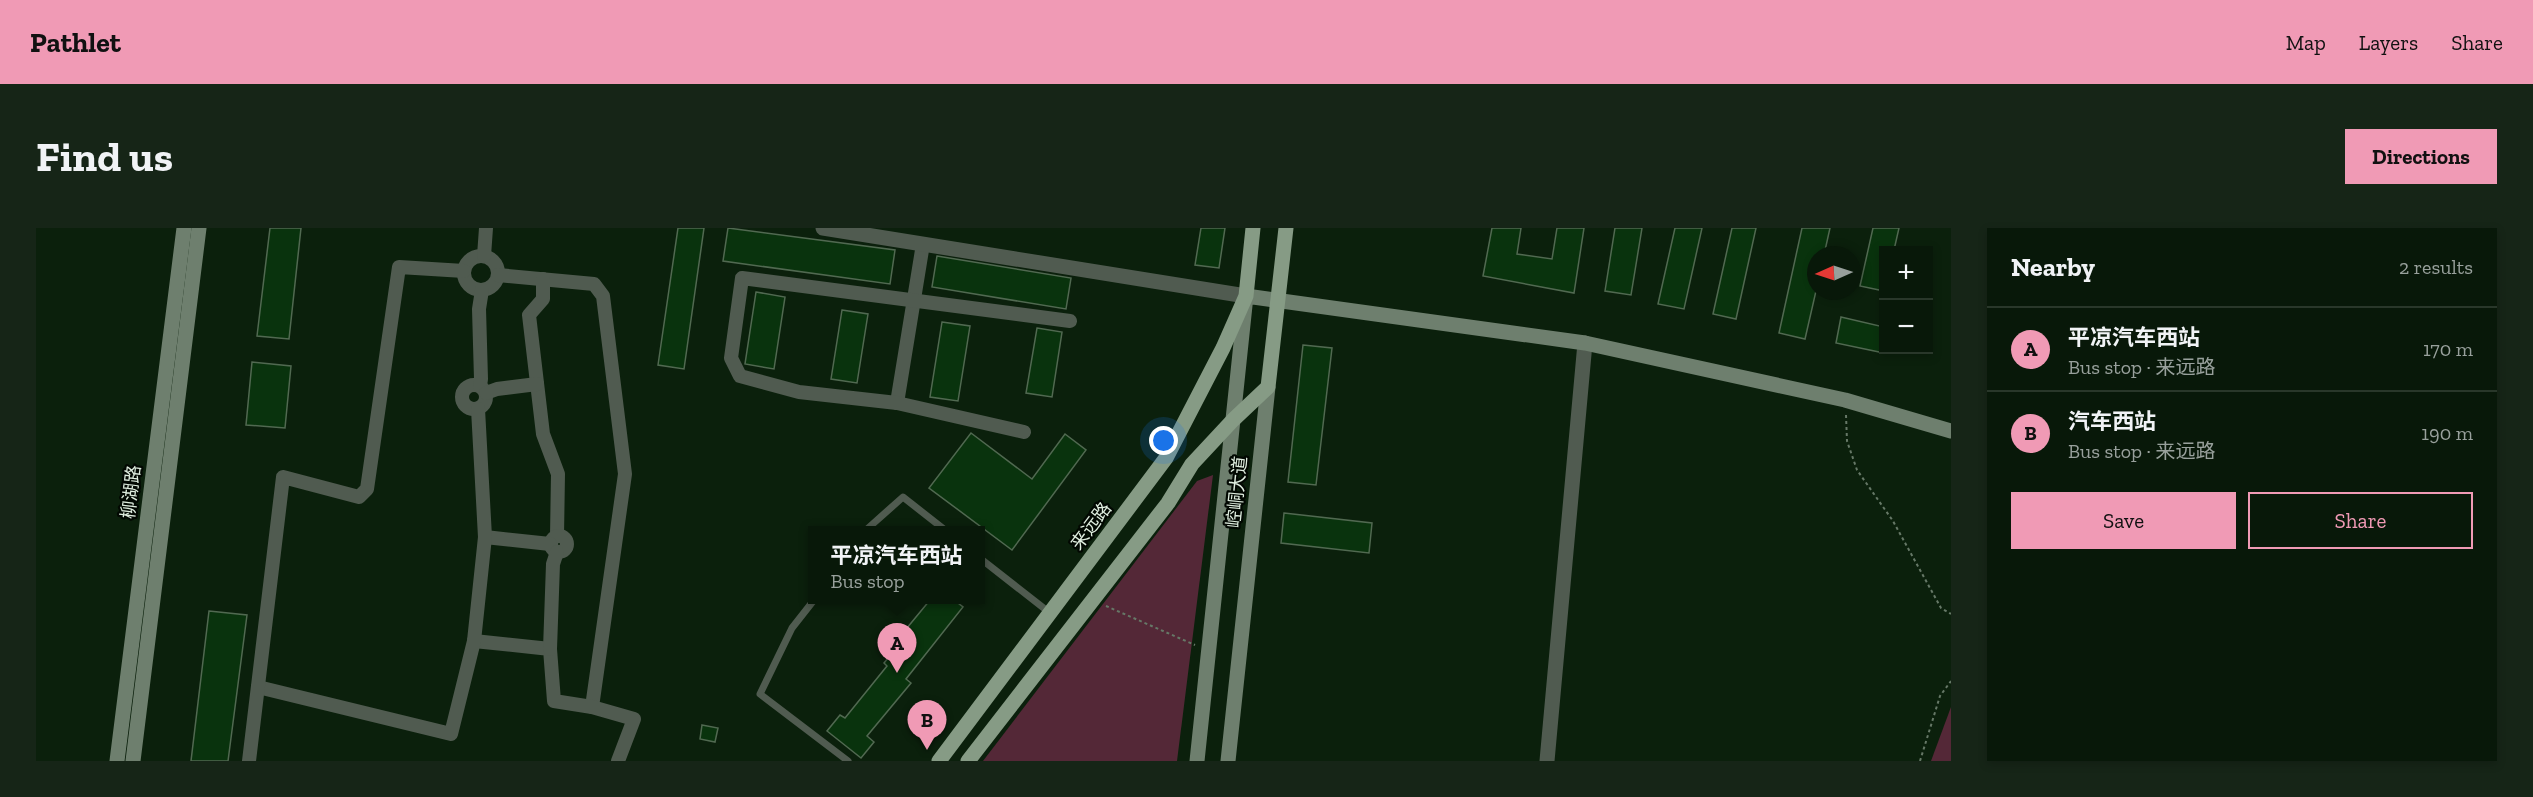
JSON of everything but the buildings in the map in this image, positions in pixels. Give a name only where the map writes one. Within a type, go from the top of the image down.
[{"type":"main road","name":"柳湖路","points":[[117,761],[184,228]]},
{"type":"main road","name":"柳湖路","points":[[133,761],[199,228]]},
{"type":"main road","name":"崆峒大道","points":[[1197,761],[1253,228]]},
{"type":"main road","name":"崆峒大道","points":[[1228,761],[1286,228]]},
{"type":"main road","points":[[1246,296],[1585,343],[1845,400],[1951,431]]},
{"type":"main road","name":"来远路","points":[[939,761],[1166,458],[1223,348],[1246,296]]},
{"type":"main road","points":[[968,761],[1168,503],[1192,464],[1268,387]]},
{"type":"street","points":[[484,256],[486,228]]},
{"type":"street","points":[[823,228],[1246,296]]},
{"type":"street","points":[[897,403],[923,244]]},
{"type":"street","points":[[484,256],[493,260],[498,275],[493,286],[476,290],[466,283],[465,266],[473,257],[484,256]]},
{"type":"street","points":[[249,761],[283,477],[359,497],[367,489],[399,267],[464,271]]},
{"type":"street","points":[[498,275],[594,284],[603,296],[625,474],[592,707]]},
{"type":"street","points":[[543,279],[543,299],[529,315],[543,434],[558,474],[550,649],[554,701],[592,707],[634,719],[618,761]]},
{"type":"street","points":[[1024,432],[897,403],[799,392],[740,376],[731,358],[742,279],[1070,321]]},
{"type":"street","points":[[258,687],[451,734],[474,641],[485,537],[478,409],[485,402],[479,309],[482,290]]},
{"type":"street","points":[[1547,761],[1585,343]]},
{"type":"street","points":[[478,409],[465,405],[462,396],[466,387],[470,385],[483,389],[497,389],[537,384]]},
{"type":"street","points":[[485,537],[554,544]]},
{"type":"street","points":[[474,641],[550,649]]},
{"type":"lane","points":[[871,526],[903,497],[939,526]]},
{"type":"lane","points":[[985,562],[1050,613]]},
{"type":"lane","points":[[811,604],[792,628],[760,694],[848,761]]},
{"type":"path","points":[[1845,400],[1847,441],[1857,470],[1893,521],[1941,609],[1951,614]]},
{"type":"path","points":[[1092,600],[1208,650]]},
{"type":"path","points":[[1920,761],[1940,696],[1951,681]]},
{"type":"shaded area","points":[[1213,475],[1177,761],[983,761],[1197,481]]},
{"type":"shaded area","points":[[1951,707],[1951,761],[1931,761]]},
{"type":"place","name":"平凉汽车西站","points":[[897,673]]},
{"type":"place","name":"汽车西站","points":[[927,750]]}]
